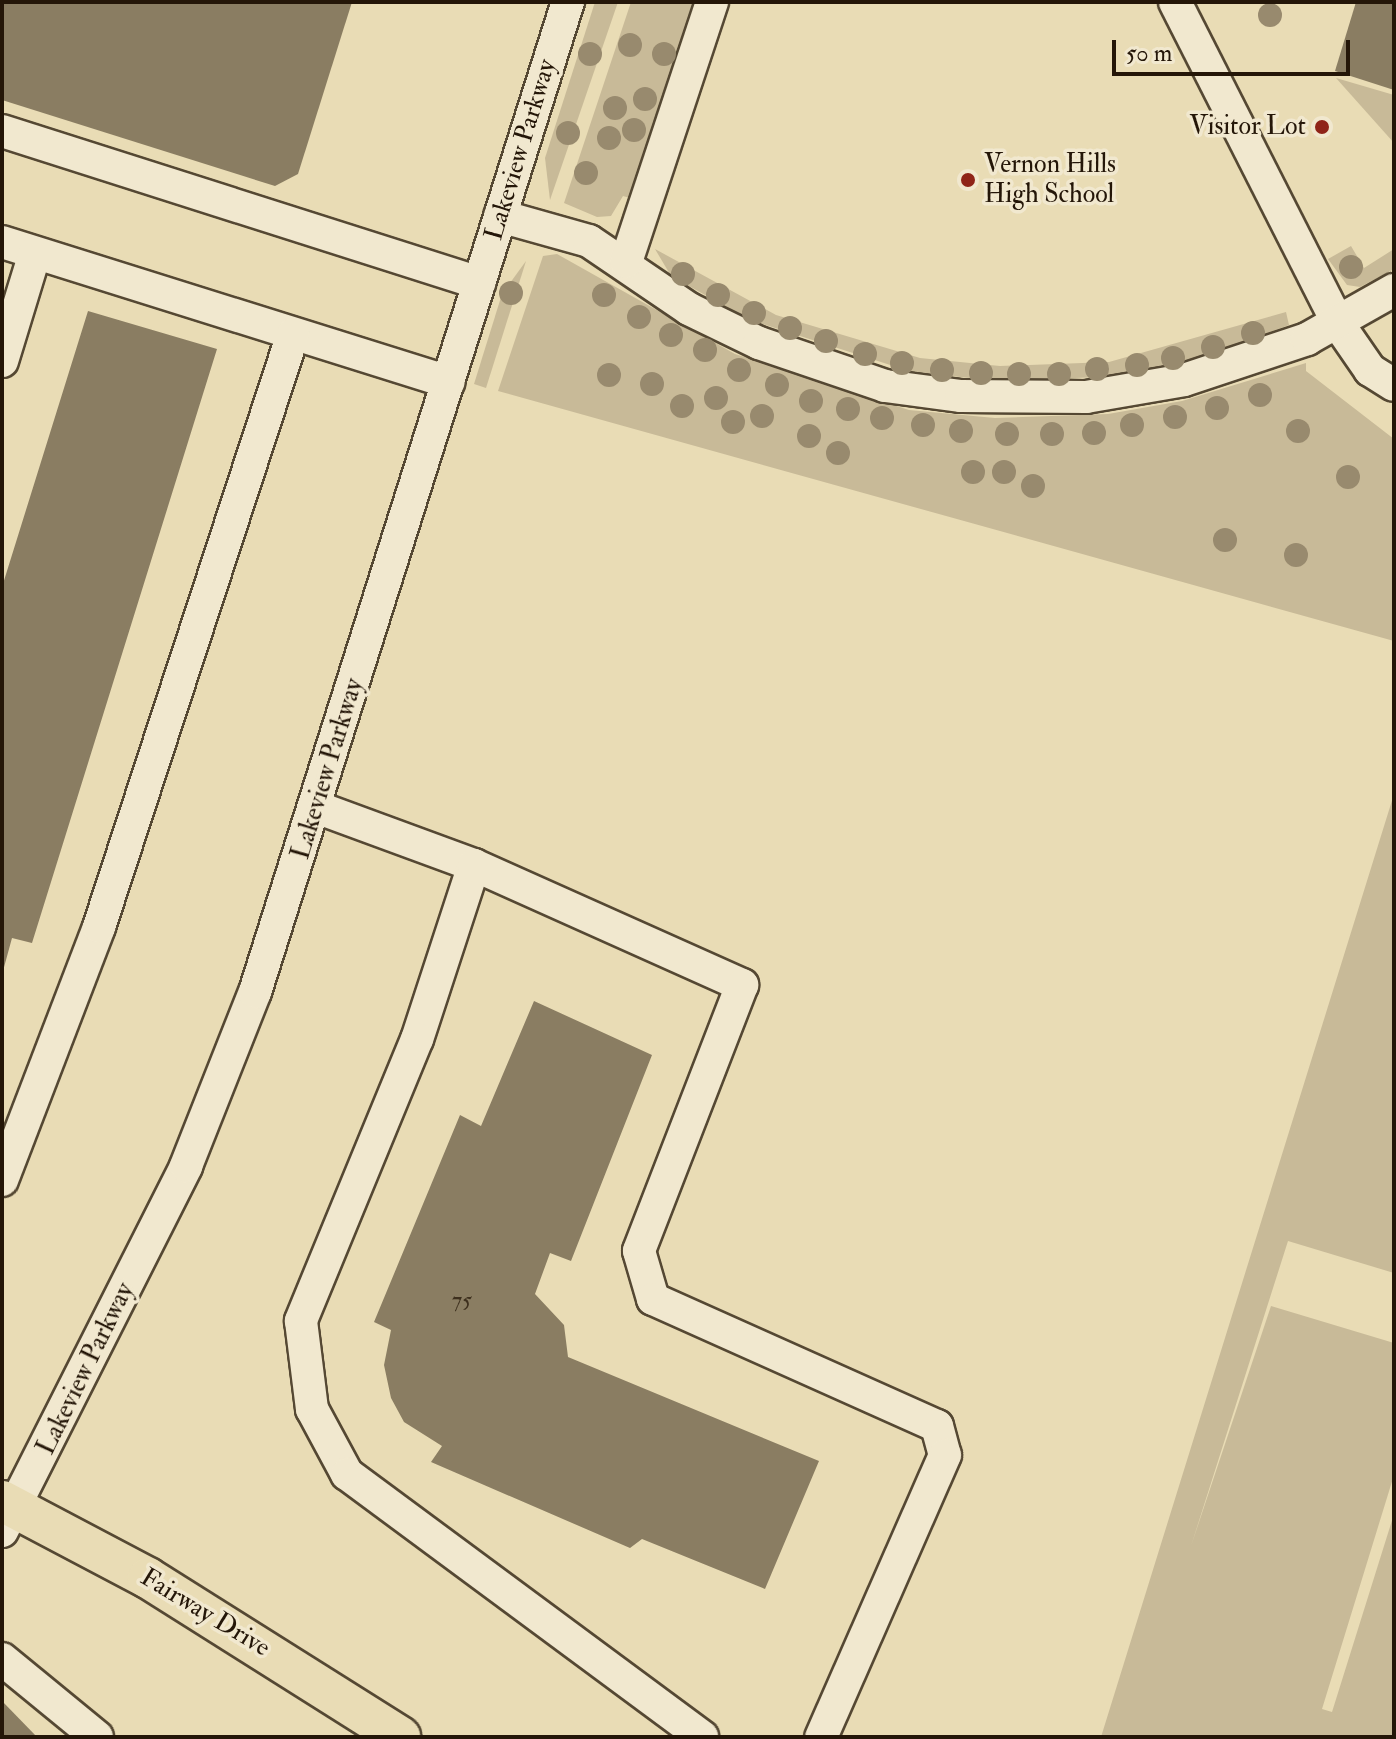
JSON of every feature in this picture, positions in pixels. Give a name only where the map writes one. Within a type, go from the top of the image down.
[{"type":"main road","name":"Fairway Drive","points":[[7,1514],[148,1578],[400,1737]]},
{"type":"street","name":"Lakeview Parkway","points":[[7,1514],[186,1166],[255,992],[568,2]]},
{"type":"street","points":[[626,262],[712,2]]},
{"type":"street","points":[[1175,2],[1339,325],[1370,370],[1394,385]]},
{"type":"street","points":[[2,131],[479,283]]},
{"type":"street","points":[[500,216],[589,241],[626,262],[689,309],[759,343],[885,386],[961,396],[1131,391],[1262,356],[1339,325],[1391,292]]},
{"type":"street","points":[[2,242],[449,382]]},
{"type":"street","points":[[2,361],[35,253]]},
{"type":"street","points":[[2,1180],[99,927],[293,334]]},
{"type":"street","points":[[316,807],[474,865],[742,985],[639,1251],[653,1299],[937,1426],[945,1455],[821,1737]]},
{"type":"street","points":[[474,865],[417,1039],[301,1321],[312,1409],[347,1474],[702,1737]]},
{"type":"street","points":[[2,1659],[97,1737]]},
{"type":"shaded area","points":[[595,2],[618,2],[550,200],[545,158]]},
{"type":"shaded area","points":[[631,2],[693,2],[630,198],[623,196],[611,216],[597,217],[564,203]]},
{"type":"shaded area","points":[[1336,78],[1394,95],[1394,143]]},
{"type":"shaded area","points":[[1351,246],[1364,268],[1394,249],[1394,269],[1360,287],[1347,285],[1328,259]]},
{"type":"shaded area","points":[[655,249],[776,315],[920,358],[1000,366],[1109,362],[1286,312],[1289,325],[1197,359],[1101,377],[999,381],[912,372],[750,320],[671,276]]},
{"type":"shaded area","points":[[557,254],[735,354],[909,410],[995,418],[1108,414],[1182,401],[1306,363],[1306,371],[1394,439],[1394,641],[498,391],[543,256]]},
{"type":"shaded area","points":[[526,261],[486,388],[474,384],[502,294]]},
{"type":"shaded area","points":[[1394,794],[1394,1273],[1288,1241],[1191,1546],[1271,1306],[1394,1343],[1394,1475],[1322,1709],[1332,1712],[1394,1514],[1394,1737],[1101,1737]]},
{"type":"building","points":[[2,2],[352,2],[298,174],[275,186],[2,100]]},
{"type":"building","points":[[1356,2],[1394,2],[1394,90],[1335,71]]},
{"type":"building","points":[[88,311],[217,349],[32,943],[12,938],[3,971],[2,587]]},
{"type":"building","points":[[534,1001],[652,1055],[571,1261],[550,1253],[535,1294],[564,1325],[568,1357],[819,1461],[765,1589],[642,1539],[630,1548],[431,1462],[442,1446],[404,1422],[391,1398],[384,1365],[391,1330],[374,1322],[460,1115],[481,1126]]},
{"type":"building","points":[[2,1701],[37,1737],[2,1737]]},
{"type":"place","name":"Visitor Lot","points":[[1322,127]]},
{"type":"place","name":"Vernon Hills High School","points":[[968,180]]}]
